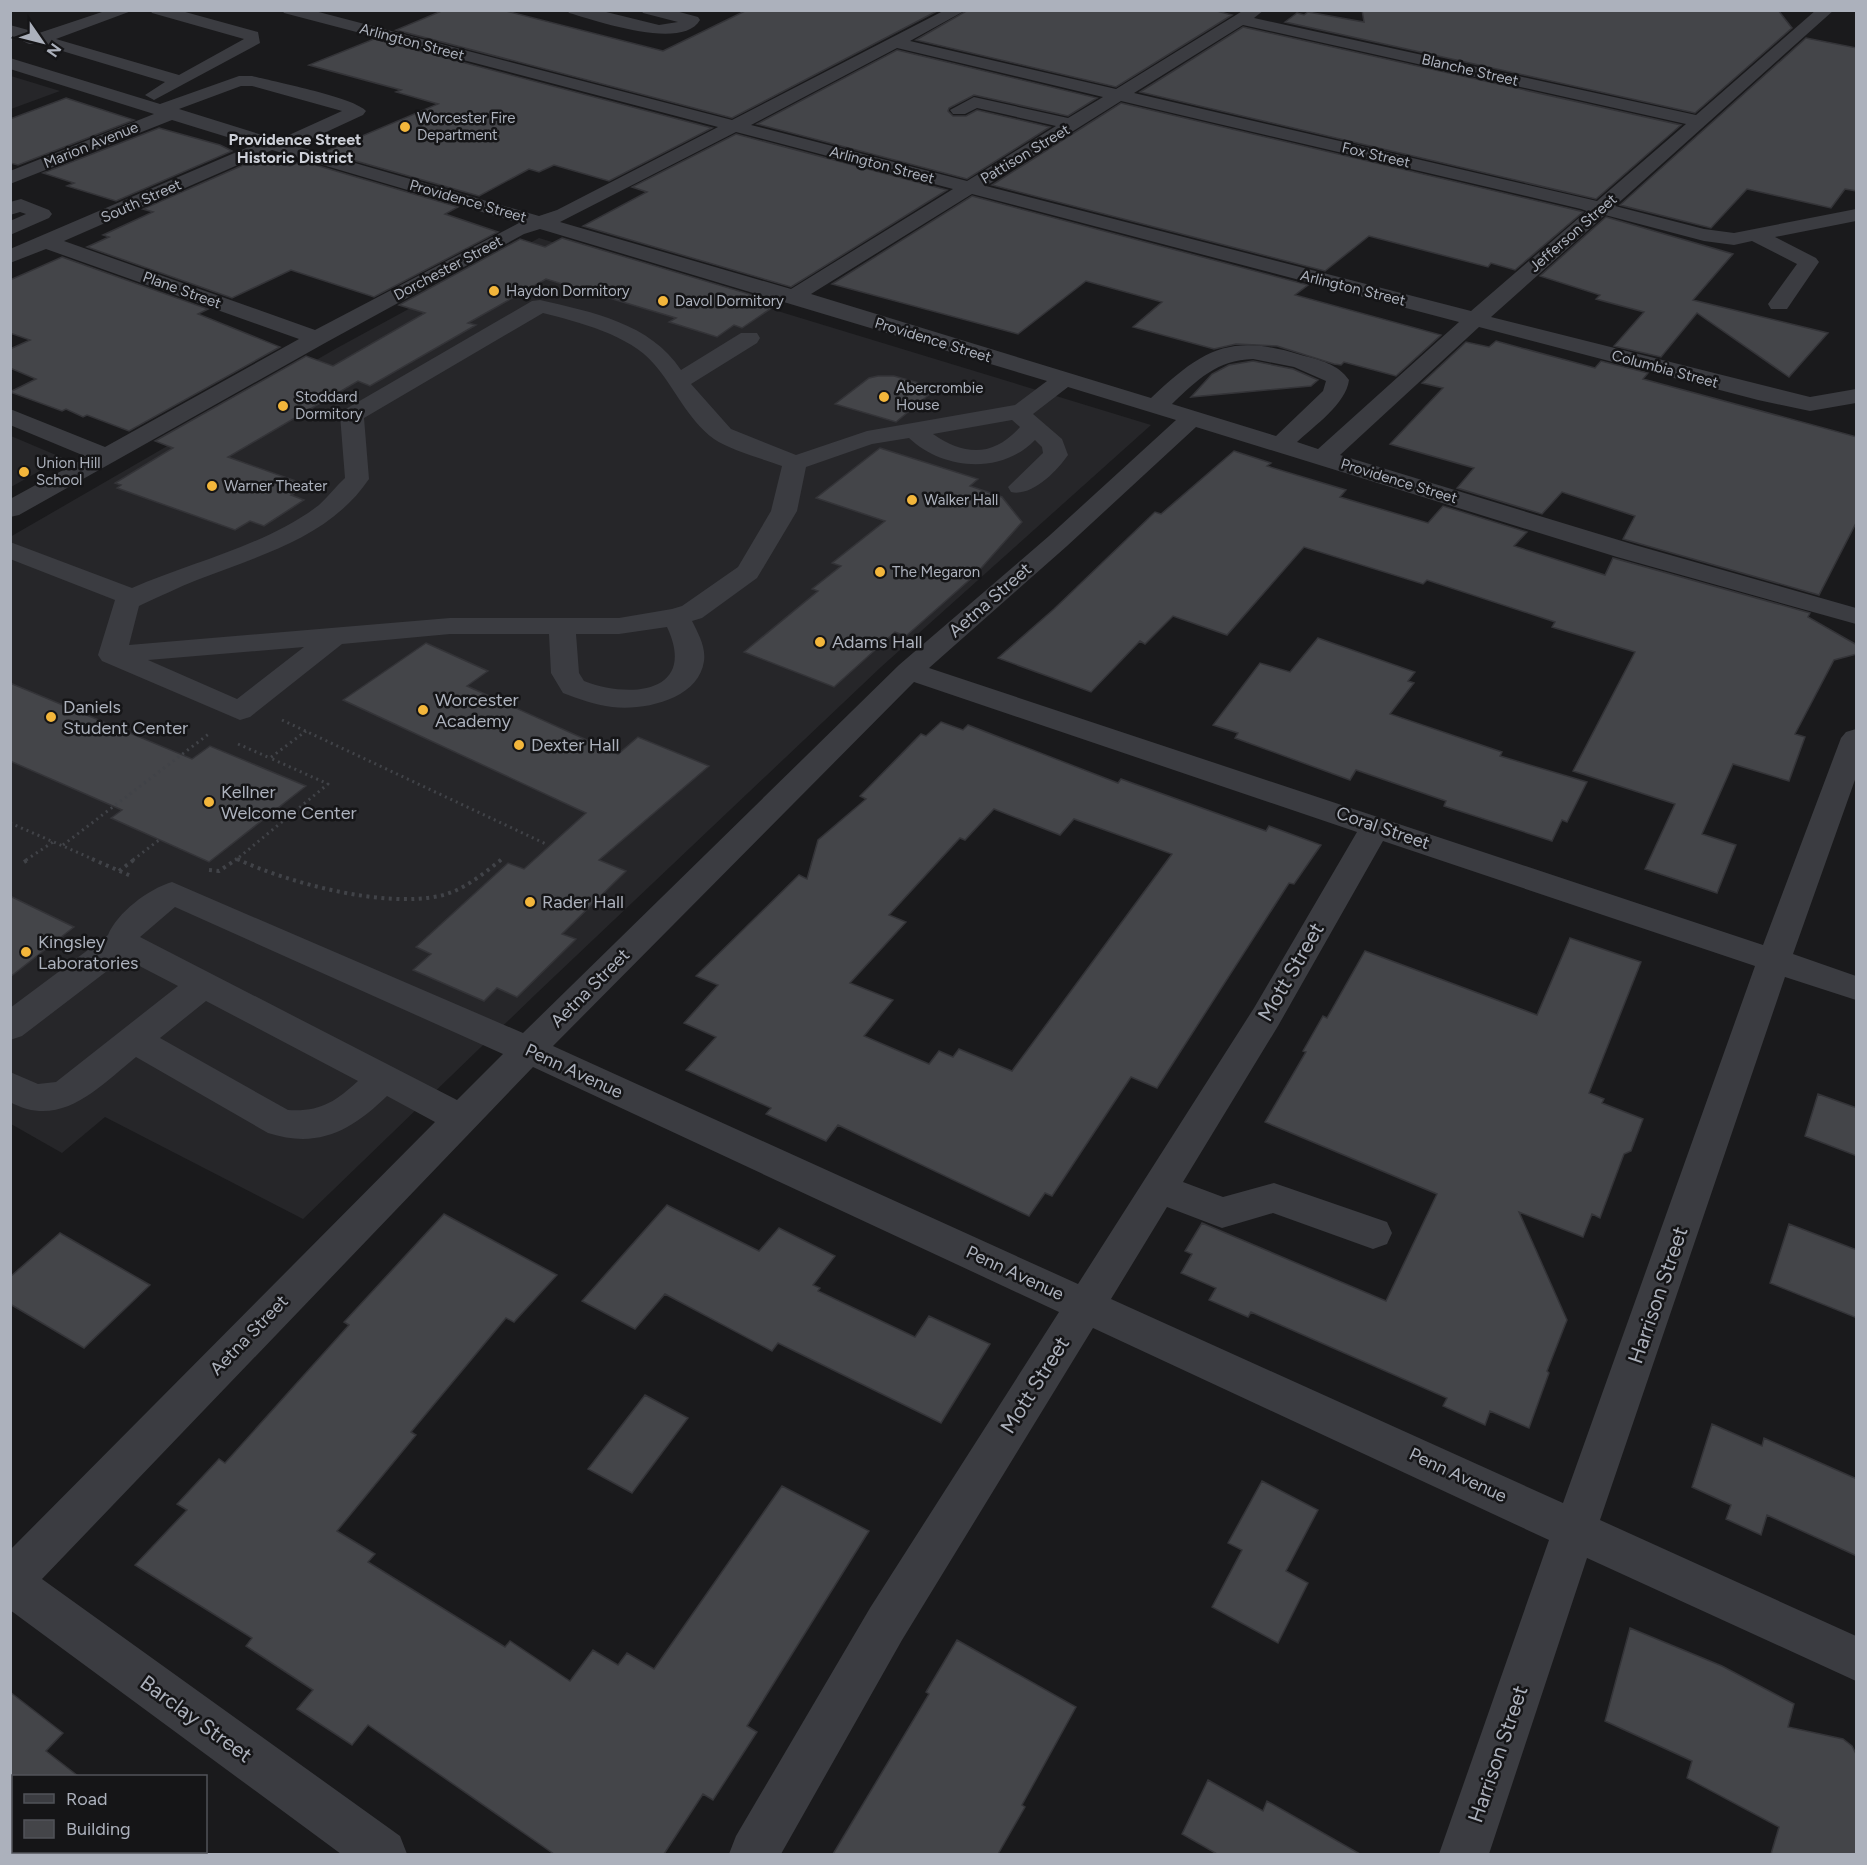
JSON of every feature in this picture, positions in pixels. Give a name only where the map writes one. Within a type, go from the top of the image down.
[{"type":"street","points":[[10,49],[126,10]]},
{"type":"street","points":[[136,102],[163,91],[252,43],[252,36],[158,10]]},
{"type":"street","name":"Arlington Street","points":[[290,10],[1475,319]]},
{"type":"street","points":[[575,10],[659,30],[672,30],[692,20],[649,10]]},
{"type":"street","name":"Dorchester Street","points":[[10,510],[316,338],[517,230],[564,214],[958,10]]},
{"type":"street","name":"Jefferson Street","points":[[1323,458],[1380,403],[1826,10]]},
{"type":"street","name":"Blanche Street","points":[[1249,15],[1698,121]]},
{"type":"street","name":"Pattison Street","points":[[794,296],[1249,15]]},
{"type":"street","points":[[10,30],[180,81]]},
{"type":"street","name":"Fox Street","points":[[896,43],[1603,208],[1704,235],[1734,239],[1857,215]]},
{"type":"street","name":"Providence Street","points":[[10,63],[276,145],[794,296],[1626,551],[1857,616]]},
{"type":"street","name":"Marion Avenue","points":[[10,178],[238,81],[252,81],[338,102],[357,111],[276,145]]},
{"type":"street","points":[[959,110],[974,102],[1074,125]]},
{"type":"street","name":"South Street","points":[[10,257],[276,145]]},
{"type":"street","points":[[10,229],[42,214],[40,211],[14,205]]},
{"type":"street","points":[[1756,236],[1809,262],[1779,304]]},
{"type":"street","name":"Plane Street","points":[[47,242],[316,338]]},
{"type":"street","points":[[112,655],[127,602],[188,574],[269,545],[328,510],[357,479],[352,415],[540,306],[593,319],[642,342],[662,358],[690,400],[723,434],[795,463],[867,438],[913,429],[1025,419]]},
{"type":"street","name":"Columbia Street","points":[[1475,319],[1788,400],[1810,404],[1857,396]]},
{"type":"street","points":[[678,382],[749,338]]},
{"type":"street","points":[[1154,408],[1205,362],[1242,352],[1256,351],[1272,354],[1332,373],[1338,380],[1337,387],[1331,396],[1281,445]]},
{"type":"street","points":[[1020,487],[1056,455],[1053,444],[1025,419],[1022,411],[1063,380]]},
{"type":"street","points":[[10,416],[107,456]]},
{"type":"street","points":[[913,429],[932,446],[978,457],[1000,454],[1021,441],[1025,419]]},
{"type":"street","name":"Aetna Street","points":[[10,1582],[528,1050],[909,670],[1058,541],[1191,419]]},
{"type":"street","points":[[112,655],[332,638],[450,626],[562,624],[619,626],[676,617],[692,612],[748,572],[784,512],[795,463]]},
{"type":"street","points":[[10,550],[133,598]]},
{"type":"street","points":[[562,624],[565,672],[573,687],[614,699],[641,698],[668,690],[682,679],[690,663],[689,645],[676,617]]},
{"type":"street","points":[[112,655],[244,708],[332,638]]},
{"type":"street","name":"Coral Street","points":[[909,670],[1857,988]]},
{"type":"street","name":"Harrison Street","points":[[1464,1854],[1774,960],[1857,738]]},
{"type":"street","name":"Mott Street","points":[[754,1854],[886,1624],[1266,1017],[1376,825]]},
{"type":"street","name":"Penn Avenue","points":[[122,942],[128,927],[172,893],[528,1050],[1857,1659]]},
{"type":"street","points":[[10,1027],[122,942],[462,1119]]},
{"type":"street","points":[[10,1085],[34,1098],[65,1094],[203,985]]},
{"type":"street","points":[[134,1039],[281,1123],[314,1126],[352,1108],[384,1078]]},
{"type":"street","points":[[1158,1188],[1222,1213],[1274,1198],[1372,1233]]},
{"type":"street","name":"Barclay Street","points":[[10,1582],[382,1854]]},
{"type":"path","points":[[63,845],[244,708],[306,731],[546,844]]},
{"type":"path","points":[[270,758],[306,731]]},
{"type":"path","points":[[198,870],[219,871],[237,859],[328,784],[212,732]]},
{"type":"path","points":[[10,823],[138,879]]},
{"type":"path","points":[[119,871],[159,840]]},
{"type":"path","points":[[24,862],[54,842]]},
{"type":"path","points":[[237,859],[258,868],[360,894],[406,900],[440,896],[472,883],[502,859]]},
{"type":"shaded area","points":[[11,76],[60,91],[11,109]]},
{"type":"shaded area","name":"Worcester Academy","points":[[539,238],[1151,425],[881,667],[538,992],[303,1219],[105,1117],[62,1153],[11,1124],[10,537],[337,348]]},
{"type":"shaded area","name":"Union Hill School","points":[[11,436],[63,458],[11,487]]},
{"type":"building","points":[[444,10],[502,10],[663,51],[747,10],[939,10],[732,118],[396,30]]},
{"type":"building","points":[[968,10],[1213,10],[1232,15],[1116,87],[916,40]]},
{"type":"building","points":[[1362,10],[1778,10],[1792,28],[1695,113],[1285,22],[1297,13],[1304,15],[1308,12],[1364,22]]},
{"type":"building","points":[[1243,27],[1681,125],[1596,199],[1140,92]]},
{"type":"building","points":[[1806,38],[1857,48],[1857,191],[1845,189],[1831,208],[1747,189],[1711,228],[1620,205]]},
{"type":"building","points":[[374,39],[712,128],[609,181],[554,165],[539,172],[529,169],[479,196],[324,152],[438,104],[396,92],[401,90],[309,65]]},
{"type":"building","points":[[897,50],[1097,98],[1068,116],[974,95],[949,108],[948,111],[953,116],[966,116],[977,110],[1050,127],[967,179],[757,124]]},
{"type":"building","points":[[66,98],[134,120],[18,165],[10,163],[10,119]]},
{"type":"building","points":[[1121,103],[1583,212],[1515,270],[1491,263],[1488,267],[1369,236],[1325,271],[992,185]]},
{"type":"building","points":[[159,128],[220,145],[232,151],[116,201],[67,186],[74,183],[43,173]]},
{"type":"building","points":[[736,134],[947,190],[791,287],[583,226],[647,192],[632,187]]},
{"type":"building","points":[[257,159],[290,166],[302,161],[458,207],[445,214],[498,232],[374,297],[291,270],[232,298],[87,247],[109,237],[103,235],[153,212],[143,209]]},
{"type":"building","points":[[972,196],[1308,285],[1295,295],[1441,335],[1396,376],[1344,362],[1341,365],[1334,364],[1277,346],[1236,344],[1214,349],[1133,327],[1162,302],[1086,281],[1018,334],[832,284]]},
{"type":"building","points":[[1606,217],[1733,254],[1693,300],[1828,333],[1789,377],[1697,313],[1661,357],[1614,346],[1644,312],[1596,299],[1600,295],[1540,276]]},
{"type":"building","points":[[562,238],[779,303],[742,328],[734,325],[717,337],[669,322],[676,318],[546,279],[468,323],[476,325],[370,386],[358,381],[228,457],[307,485],[291,495],[304,500],[264,526],[250,521],[235,530],[117,488],[121,485],[115,483],[173,448],[155,441],[306,356],[333,366],[425,313],[399,305],[520,239],[545,247]]},
{"type":"building","points":[[62,257],[208,309],[198,314],[280,347],[129,431],[87,415],[83,417],[66,409],[62,411],[10,392],[36,379],[10,368],[10,349],[30,340],[10,333],[10,280]]},
{"type":"building","points":[[1496,341],[1595,368],[1601,361],[1648,373],[1643,379],[1857,437],[1857,521],[1819,595],[1623,539],[1635,516],[1562,492],[1542,514],[1457,488],[1474,468],[1390,444],[1443,388],[1422,383],[1466,342],[1489,347]]},
{"type":"building","points":[[1253,361],[1293,369],[1318,380],[1311,386],[1191,397],[1212,374],[1229,365]]},
{"type":"building","name":"Abercrombie House","points":[[894,376],[937,388],[896,422],[835,404],[869,378]]},
{"type":"building","points":[[880,448],[978,479],[970,486],[1002,497],[1022,522],[975,575],[906,636],[895,632],[834,687],[744,652],[818,591],[812,589],[841,566],[832,563],[885,521],[816,498]]},
{"type":"building","points":[[1234,451],[1271,463],[1267,466],[1346,490],[1340,497],[1428,523],[1443,506],[1527,532],[1514,546],[1605,575],[1613,558],[1810,613],[1808,617],[1857,645],[1857,654],[1834,660],[1795,734],[1805,737],[1789,781],[1733,764],[1702,834],[1736,845],[1717,893],[1645,869],[1675,804],[1573,771],[1635,652],[1552,627],[1555,622],[1427,580],[1423,584],[1304,547],[1227,635],[1173,616],[1145,644],[1140,641],[1091,692],[998,658],[1054,609],[1155,512],[1161,514]]},
{"type":"building","points":[[1318,638],[1415,672],[1408,681],[1414,683],[1390,714],[1502,752],[1500,756],[1587,782],[1567,822],[1562,820],[1552,841],[1444,806],[1446,801],[1356,770],[1350,780],[1235,738],[1238,733],[1213,725],[1260,663],[1290,672]]},
{"type":"building","points":[[426,643],[488,671],[467,686],[618,754],[638,737],[709,766],[599,860],[626,871],[562,934],[576,939],[517,997],[497,988],[484,1001],[413,970],[431,954],[416,947],[508,863],[524,869],[586,813],[343,700]]},
{"type":"building","points":[[10,683],[192,759],[210,746],[306,786],[209,862],[111,818],[122,810],[10,761]]},
{"type":"building","points":[[941,722],[963,730],[968,725],[1118,783],[1121,779],[1266,831],[1269,826],[1321,845],[1294,884],[1289,883],[1157,1088],[1131,1077],[1052,1196],[1045,1193],[1029,1216],[838,1125],[826,1141],[766,1114],[771,1108],[686,1070],[716,1037],[684,1023],[718,985],[696,976],[799,875],[807,879],[818,840],[866,799],[860,796],[921,734],[926,736]],"holes":[[[994,809],[1060,835],[1074,819],[1172,854],[1012,1071],[959,1049],[953,1057],[939,1051],[929,1064],[864,1036],[893,1000],[850,983],[906,922],[889,915],[960,838],[965,840]]]},
{"type":"building","name":"Kingsley Laboratories","points":[[10,896],[74,927],[10,977]]},
{"type":"building","points":[[1570,938],[1641,962],[1589,1093],[1604,1099],[1602,1103],[1643,1119],[1631,1151],[1624,1154],[1600,1218],[1592,1214],[1583,1237],[1519,1212],[1567,1320],[1547,1371],[1549,1373],[1529,1428],[1490,1411],[1485,1425],[1443,1406],[1447,1398],[1251,1312],[1248,1317],[1209,1300],[1216,1288],[1181,1273],[1192,1254],[1185,1251],[1202,1223],[1386,1301],[1437,1194],[1265,1122],[1306,1052],[1303,1051],[1323,1016],[1327,1018],[1365,951],[1537,1015]]},
{"type":"building","points":[[1818,1094],[1857,1108],[1857,1156],[1805,1136]]},
{"type":"building","points":[[667,1205],[759,1251],[779,1228],[835,1256],[813,1285],[820,1288],[818,1291],[915,1337],[929,1316],[990,1344],[941,1423],[778,1343],[772,1351],[665,1294],[635,1329],[582,1301]]},
{"type":"building","points":[[444,1214],[557,1275],[514,1322],[506,1318],[411,1432],[416,1435],[337,1531],[375,1554],[368,1562],[505,1647],[510,1641],[570,1681],[593,1650],[618,1665],[627,1653],[654,1669],[782,1486],[869,1531],[747,1726],[757,1732],[713,1800],[703,1794],[664,1854],[554,1854],[368,1725],[352,1745],[297,1709],[313,1690],[246,1646],[252,1638],[135,1565],[187,1510],[177,1504],[219,1459],[225,1463],[349,1325],[344,1322]]},
{"type":"building","points":[[1789,1224],[1857,1250],[1857,1318],[1770,1283]]},
{"type":"building","points":[[60,1233],[150,1285],[84,1348],[10,1304],[10,1277]]},
{"type":"building","points":[[645,1395],[688,1418],[632,1493],[588,1469]]},
{"type":"building","points":[[1712,1424],[1762,1446],[1764,1438],[1857,1479],[1857,1556],[1767,1515],[1761,1535],[1726,1519],[1731,1505],[1692,1487]]},
{"type":"building","points":[[1262,1481],[1318,1510],[1286,1571],[1308,1583],[1278,1643],[1212,1607],[1242,1550],[1228,1543]]},
{"type":"building","points":[[1630,1628],[1722,1666],[1794,1704],[1788,1727],[1843,1739],[1852,1746],[1857,1756],[1857,1854],[1771,1854],[1779,1827],[1687,1778],[1692,1761],[1605,1721]]},
{"type":"building","points":[[957,1640],[1076,1707],[1022,1805],[1025,1807],[998,1854],[833,1854],[929,1694],[926,1692]]},
{"type":"building","points":[[10,1692],[63,1733],[46,1751],[77,1775],[12,1775],[10,1788]]},
{"type":"building","points":[[1208,1780],[1263,1811],[1267,1801],[1360,1854],[1217,1854],[1182,1834]]},
{"type":"place","name":"Worcester Fire Department","points":[[405,127]]},
{"type":"place","name":"Haydon Dormitory","points":[[494,291]]},
{"type":"place","name":"Davol Dormitory","points":[[663,301]]},
{"type":"place","name":"Abercrombie House","points":[[884,397]]},
{"type":"place","name":"Stoddard Dormitory","points":[[283,406]]},
{"type":"place","name":"Union Hill School","points":[[24,472]]},
{"type":"place","name":"Warner Theater","points":[[212,486]]},
{"type":"place","name":"Walker Hall","points":[[912,500]]},
{"type":"place","name":"The Megaron","points":[[880,572]]},
{"type":"place","name":"Adams Hall","points":[[820,642]]},
{"type":"place","name":"Worcester Academy","points":[[423,710]]},
{"type":"place","name":"Daniels Student Center","points":[[51,717]]},
{"type":"place","name":"Dexter Hall","points":[[519,745]]},
{"type":"place","name":"Kellner Welcome Center","points":[[209,802]]},
{"type":"place","name":"Rader Hall","points":[[530,902]]},
{"type":"place","name":"Kingsley Laboratories","points":[[26,952]]},
{"type":"district","name":"Providence Street Historic District","points":[[295,148]]}]
